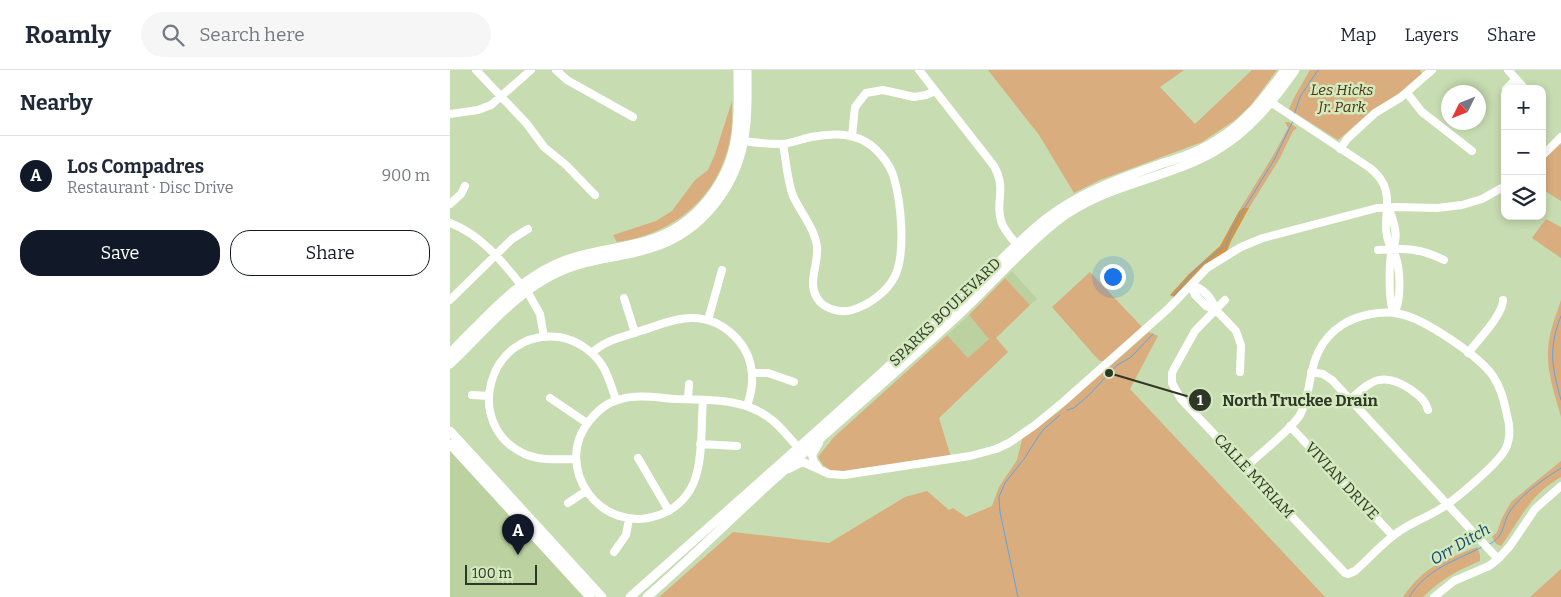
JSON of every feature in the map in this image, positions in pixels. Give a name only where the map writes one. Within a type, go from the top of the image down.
[{"type":"main road","points":[[450,364],[539,273],[565,260],[594,251],[655,238],[684,222],[703,206],[715,192],[727,171],[735,143],[738,70]]},
{"type":"main road","points":[[450,353],[524,288],[571,267],[597,259],[653,248],[680,236],[703,217],[720,198],[734,175],[746,129],[747,70]]},
{"type":"main road","name":"SPARKS BOULEVARD","points":[[646,597],[958,315],[1046,219],[1072,200],[1102,186],[1186,156],[1218,140],[1246,118],[1285,70]]},
{"type":"main road","points":[[1246,118],[1255,114],[1265,104],[1272,102],[1271,96],[1289,70]]},
{"type":"main road","name":"SPARKS BOULEVARD","points":[[630,597],[1020,248],[1082,204],[1100,195],[1188,164],[1216,151],[1243,132],[1272,102],[1295,70]]},
{"type":"main road","points":[[740,512],[762,485],[797,454],[798,447],[805,446],[865,399]]},
{"type":"main road","points":[[450,431],[602,596]]},
{"type":"main road","points":[[450,444],[590,597]]},
{"type":"main road","points":[[622,597],[641,581],[668,564]]},
{"type":"street","points":[[476,70],[527,124],[544,146],[566,165],[595,195]]},
{"type":"street","points":[[450,114],[485,108],[502,97],[531,70]]},
{"type":"street","points":[[556,70],[567,80],[633,117]]},
{"type":"street","points":[[919,70],[998,173],[1001,188],[1000,218],[1005,230],[1020,248]]},
{"type":"street","points":[[1340,148],[1346,140],[1375,114],[1407,93],[1432,70]]},
{"type":"street","points":[[1508,70],[1522,85]]},
{"type":"street","points":[[1510,85],[1516,79]]},
{"type":"street","points":[[852,136],[855,107],[866,93],[883,90],[914,97],[935,91]]},
{"type":"street","points":[[1407,93],[1422,112],[1472,151]]},
{"type":"street","points":[[1272,102],[1370,168],[1380,177],[1386,190],[1388,207],[1394,223],[1395,245],[1392,249]]},
{"type":"street","points":[[744,140],[783,144],[813,136],[852,136],[861,139],[882,157],[894,178],[901,222],[902,251],[896,275],[882,293],[861,307],[844,312],[828,308],[820,302],[815,292],[812,284],[818,256],[817,245],[814,233],[793,194],[783,144]]},
{"type":"street","points":[[1546,152],[1561,137]]},
{"type":"street","points":[[450,204],[461,194],[465,186]]},
{"type":"street","points":[[779,475],[803,462],[829,474],[844,475],[970,456],[996,449],[1029,430],[1058,407],[1157,319],[1217,261],[1241,246],[1360,212],[1388,207],[1432,208],[1462,204],[1482,198],[1501,188]]},
{"type":"street","points":[[450,223],[474,237],[496,255],[524,288],[540,314],[544,337]]},
{"type":"street","points":[[450,300],[517,235],[528,229]]},
{"type":"street","points":[[1378,250],[1408,248],[1420,250],[1444,260]]},
{"type":"street","points":[[1392,249],[1397,260],[1399,288],[1398,302],[1394,313]]},
{"type":"street","points":[[708,320],[722,270]]},
{"type":"street","points":[[1191,285],[1195,295],[1206,306],[1216,310],[1238,335],[1241,346],[1240,372]]},
{"type":"street","points":[[624,298],[635,333]]},
{"type":"street","name":"CALLE MYRIAM","points":[[1225,300],[1192,335],[1175,367],[1172,383],[1181,399],[1344,572],[1348,574],[1355,571],[1393,536]]},
{"type":"street","points":[[1468,353],[1499,312],[1503,305],[1503,300]]},
{"type":"street","points":[[1246,467],[1290,426],[1300,414],[1306,402],[1311,372],[1318,350],[1336,329],[1357,318],[1376,314],[1394,313],[1421,321],[1487,368],[1500,388],[1509,424],[1510,437],[1502,456],[1448,504],[1393,536]]},
{"type":"street","points":[[592,353],[603,344],[685,318],[708,320],[728,330],[740,342],[748,356],[752,373],[752,386],[747,406]]},
{"type":"street","points":[[576,459],[537,458],[521,452],[513,447],[496,428],[490,413],[488,396],[494,372],[504,357],[518,345],[535,338],[563,338],[571,340],[592,353],[606,373],[616,400]]},
{"type":"street","points":[[1311,372],[1320,372],[1328,376],[1498,559]]},
{"type":"street","points":[[752,373],[768,373],[794,382]]},
{"type":"street","points":[[1350,400],[1368,384],[1390,379],[1400,383],[1421,397],[1428,410]]},
{"type":"street","points":[[688,399],[689,384]]},
{"type":"street","points":[[472,395],[488,396]]},
{"type":"street","points":[[702,400],[698,468],[692,486],[682,500],[668,511],[654,517],[629,519],[603,509],[586,491],[579,475],[576,459],[579,439],[587,423],[600,409],[616,400],[637,396],[688,399],[702,400],[728,402],[747,406],[771,419],[798,447]]},
{"type":"street","points":[[550,398],[587,423]]},
{"type":"street","name":"VIVIAN DRIVE","points":[[1290,426],[1393,536]]},
{"type":"street","points":[[822,470],[814,462],[812,453],[826,433]]},
{"type":"street","points":[[700,444],[737,446]]},
{"type":"street","points":[[638,458],[668,511]]},
{"type":"street","points":[[1434,597],[1454,582],[1489,566],[1498,559],[1510,546],[1535,509],[1547,496],[1561,486]]},
{"type":"street","points":[[568,503],[586,491]]},
{"type":"street","points":[[614,552],[626,535],[629,519]]},
{"type":"shaded area","points":[[1243,208],[1249,208],[1227,251],[1212,260],[1176,298],[1170,295],[1189,274],[1220,246],[1239,211]]},
{"type":"shaded area","points":[[1012,271],[1037,299],[1030,305],[1005,278]]},
{"type":"shaded area","points":[[969,315],[990,339],[968,358],[947,335]]},
{"type":"shaded area","points":[[450,450],[584,597],[450,597]]},
{"type":"green space","points":[[988,70],[1184,70],[1160,87],[1195,124],[1252,70],[1277,70],[1251,105],[1235,120],[1202,142],[1100,180],[1074,193],[1039,135]]},
{"type":"green space","name":"Les Hicks Jr. Park","points":[[1310,70],[1420,70],[1422,74],[1402,91],[1371,111],[1338,140],[1289,109]]},
{"type":"green space","points":[[732,101],[731,134],[724,160],[716,178],[704,195],[691,209],[657,231],[638,238],[617,242],[613,235],[656,221],[672,211],[695,180],[708,170]]},
{"type":"green space","points":[[1285,122],[1289,122],[1297,128],[1293,131],[1280,158],[1249,208],[1243,208],[1239,211],[1288,128]]},
{"type":"green space","points":[[1561,145],[1561,201],[1546,192],[1546,157]]},
{"type":"green space","points":[[1546,219],[1561,227],[1561,258],[1532,238]]},
{"type":"green space","points":[[1090,272],[1142,327],[1105,361],[1100,361],[1094,355],[1052,307]]},
{"type":"green space","points":[[1005,278],[1030,305],[996,338],[1008,352],[939,418],[951,457],[861,471],[833,472],[823,465],[818,457],[834,437],[947,335],[968,358],[989,339],[969,315]]},
{"type":"green space","points":[[1561,300],[1561,417],[1548,365],[1548,350],[1550,335]]},
{"type":"green space","points":[[1149,332],[1158,336],[1130,389],[1325,597],[659,597],[733,532],[829,543],[905,497],[927,491],[949,510],[953,508],[966,517],[992,506],[999,487],[1017,460],[1022,439],[1058,412]]},
{"type":"green space","points":[[1561,461],[1561,477],[1550,484],[1526,508],[1501,546],[1496,544],[1492,537],[1497,532],[1511,502]]},
{"type":"green space","points":[[1477,547],[1480,561],[1450,576],[1423,597],[1403,597],[1411,586],[1427,571],[1444,561]]},
{"type":"green space","points":[[1561,569],[1561,597],[1530,597]]},
{"type":"waterway","points":[[1294,115],[1300,97],[1318,70]]},
{"type":"waterway","points":[[1174,296],[1195,270],[1226,245],[1234,225],[1274,160],[1293,121]]},
{"type":"waterway","name":"Orr Ditch","points":[[1561,316],[1553,348],[1555,378],[1561,400]]},
{"type":"waterway","points":[[1067,410],[1074,408],[1089,395],[1116,366],[1131,357],[1153,334]]},
{"type":"waterway","points":[[1018,597],[1000,512],[999,497],[1005,483],[1038,437],[1060,415]]},
{"type":"waterway","name":"Orr Ditch","points":[[1488,545],[1499,537],[1506,518],[1518,501],[1561,468]]},
{"type":"waterway","name":"Orr Ditch","points":[[1409,597],[1416,587],[1433,572],[1482,547]]},
{"type":"place","name":"North Truckee Drain","points":[[1109,373]]},
{"type":"place","name":"Los Compadres","points":[[518,555]]}]
